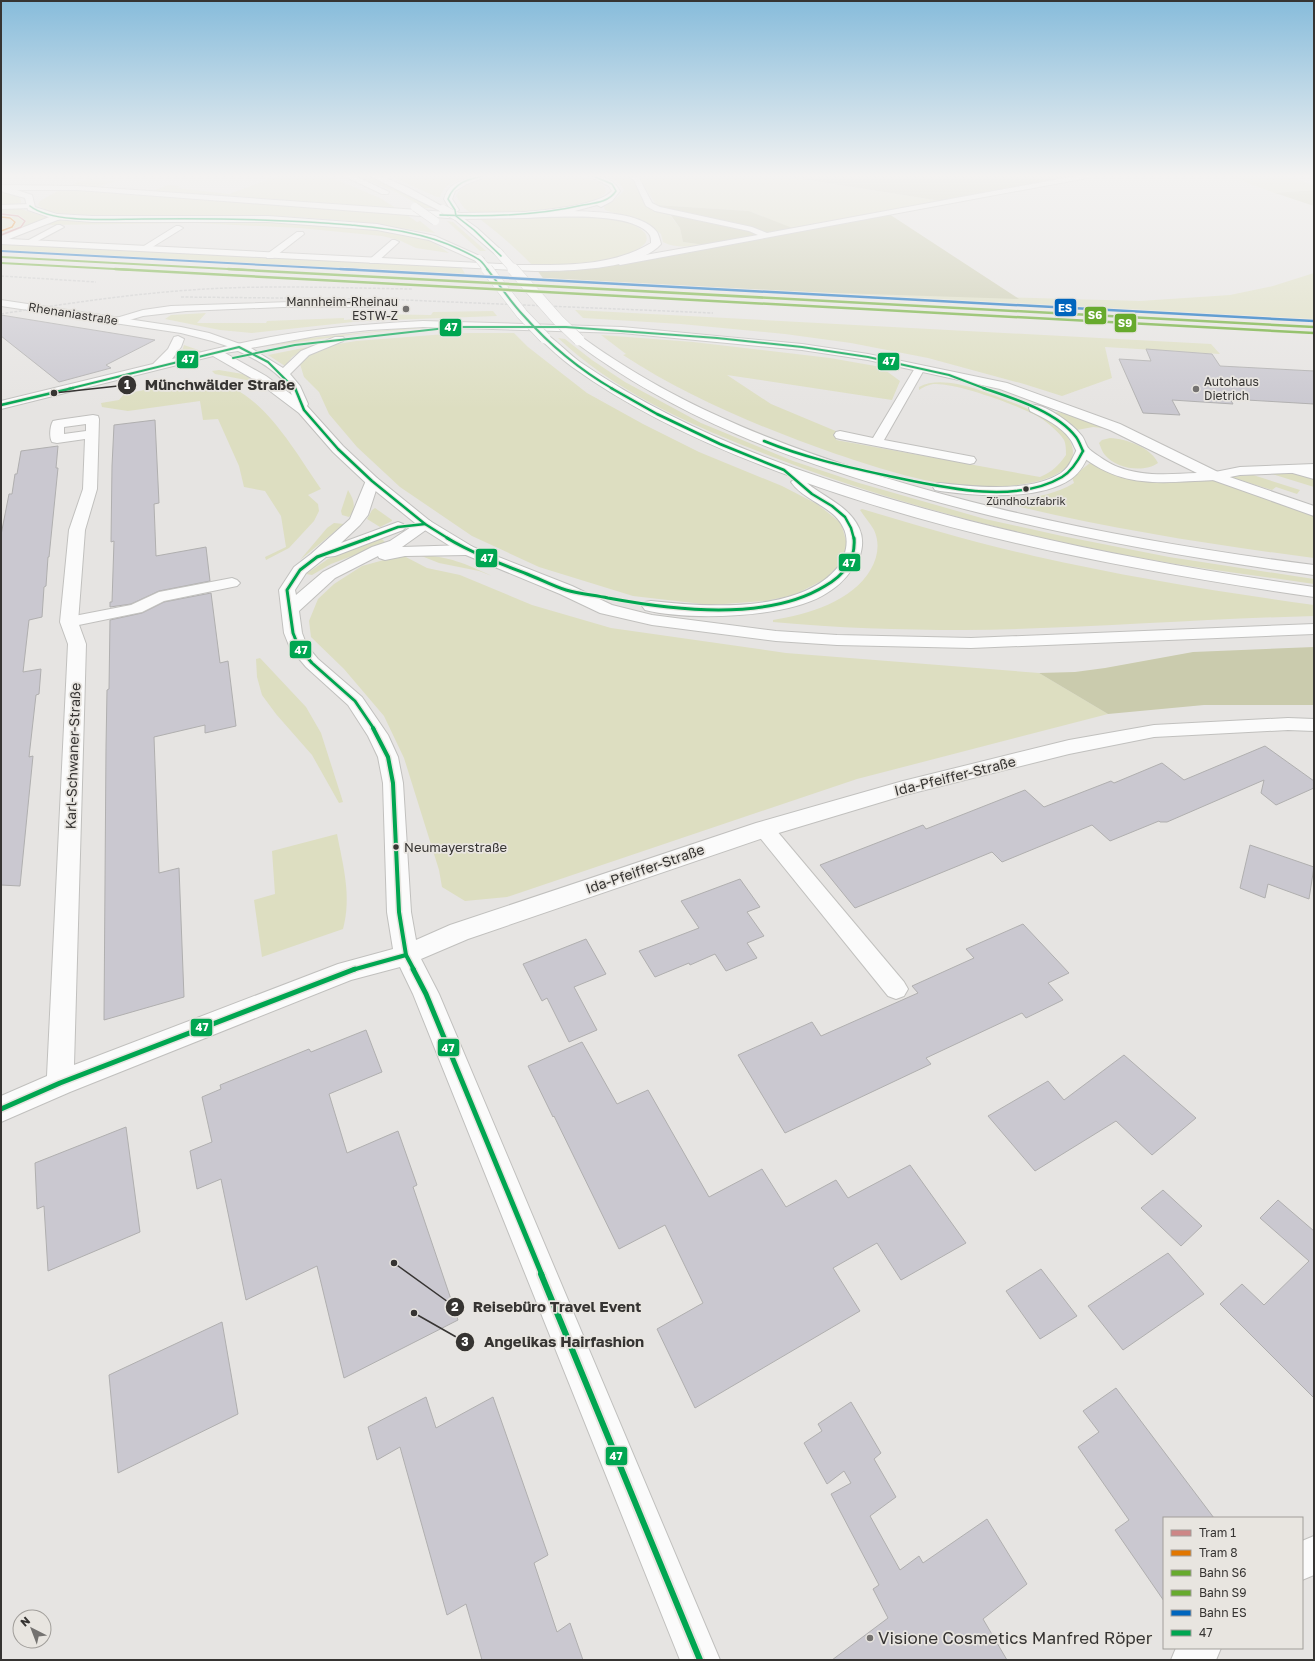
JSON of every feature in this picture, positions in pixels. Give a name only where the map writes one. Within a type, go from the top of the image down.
[{"type":"main road","points":[[225,254],[518,268],[568,267],[620,262],[640,254]]},
{"type":"main road","points":[[466,254],[479,259]]},
{"type":"main road","points":[[474,254],[522,314],[545,338],[577,364],[610,387],[657,414],[720,444],[784,470],[869,498],[972,527],[1045,545],[1160,569],[1314,592]]},
{"type":"main road","points":[[499,254],[558,320],[579,340],[622,371],[678,402],[757,438],[806,457],[941,500],[1063,529],[1166,549],[1314,570]]},
{"type":"main road","name":"Rhenaniastraße","points":[[1,303],[169,328],[222,340],[253,353],[282,374],[294,386],[304,410]]},
{"type":"main road","points":[[1,405],[214,352],[275,339],[348,329],[423,324],[455,326],[566,327],[717,338],[802,347],[868,357],[1003,386],[1095,419],[1136,437],[1215,476],[1314,511]]},
{"type":"main road","name":"Rhenaniastraße","points":[[145,325],[158,332],[214,352],[262,379],[304,410]]},
{"type":"main road","points":[[54,393],[143,378],[253,353],[339,339],[455,326]]},
{"type":"main road","points":[[157,366],[173,352],[176,348],[178,339]]},
{"type":"main road","points":[[222,340],[275,339]]},
{"type":"main road","points":[[282,374],[305,353],[339,339]]},
{"type":"main road","points":[[949,375],[1030,405],[1086,435],[1104,432],[1136,437]]},
{"type":"main road","points":[[304,410],[338,449],[372,481],[425,524],[467,550],[566,590],[606,609],[652,620],[776,636],[837,640],[971,643],[1314,629]]},
{"type":"main road","name":"Karl-Schwaner-Straße","points":[[60,1083],[77,644],[69,622],[77,530],[90,489],[92,434]]},
{"type":"main road","points":[[806,457],[937,487],[984,492],[1015,490],[1044,485],[1064,477],[1076,466],[1083,451],[1086,435]]},
{"type":"main road","points":[[1083,451],[1112,470],[1151,478],[1177,480],[1215,476],[1240,471],[1314,468]]},
{"type":"main road","points":[[1151,478],[1170,468],[1173,456]]},
{"type":"main road","points":[[1190,464],[1240,471]]},
{"type":"main road","points":[[566,590],[653,606],[713,610],[738,610],[770,606],[793,601],[814,593],[834,581],[846,569],[853,554],[854,539],[851,528],[844,517],[832,506],[812,494],[784,470]]},
{"type":"main road","points":[[372,481],[360,514],[355,522],[318,557],[300,570],[287,590],[293,633],[299,648],[312,663],[355,701],[378,735],[388,757],[393,790],[399,893],[398,912],[406,955],[426,994],[700,1660]]},
{"type":"main road","points":[[318,557],[398,527],[425,524]]},
{"type":"main road","points":[[290,610],[315,586],[329,576],[378,550],[396,544],[425,524]]},
{"type":"main road","points":[[354,563],[406,550],[467,550]]},
{"type":"main road","name":"Ida-Pfeiffer-Straße","points":[[1,1109],[60,1083],[347,971],[406,955],[459,932],[764,829],[911,786],[1069,747],[1146,732],[1288,724],[1314,725]]},
{"type":"lane","points":[[270,256],[273,254]]},
{"type":"lane","points":[[373,261],[382,254]]},
{"type":"lane","points":[[620,262],[669,254]]},
{"type":"lane","points":[[116,321],[128,316],[150,312],[210,307],[314,303],[375,304]]},
{"type":"lane","points":[[877,442],[920,368]]},
{"type":"lane","points":[[840,435],[970,460]]},
{"type":"lane","points":[[1294,469],[1314,475]]},
{"type":"lane","points":[[69,622],[136,609],[159,597],[232,583]]},
{"type":"lane","points":[[764,829],[896,989]]},
{"type":"lane","points":[[1303,1562],[1314,1553]]},
{"type":"lane","points":[[1189,1660],[1202,1649]]},
{"type":"green space","points":[[46,254],[191,254],[461,267],[467,277]]},
{"type":"green space","points":[[521,254],[630,254],[605,261],[590,263],[533,266]]},
{"type":"green space","points":[[658,254],[949,254],[1019,299],[720,289],[545,281],[537,270],[573,269]]},
{"type":"green space","points":[[1314,273],[1314,321],[720,289],[1140,301],[1230,295],[1273,286]]},
{"type":"green space","points":[[575,310],[1211,344],[1220,354],[1105,347],[1112,378],[1062,396],[928,358],[851,343],[785,334],[681,324],[583,318]]},
{"type":"green space","points":[[493,311],[497,316],[362,321],[252,333],[220,330],[165,319],[171,315],[206,313],[197,323],[266,323],[267,321],[344,318],[344,320],[364,318],[371,314],[431,315],[433,312]]},
{"type":"green space","points":[[407,328],[423,328],[364,333],[262,347],[309,338]]},
{"type":"green space","points":[[458,333],[514,333],[528,347],[587,393],[643,424],[699,452],[782,486],[817,504],[841,523],[847,544],[844,558],[825,579],[794,595],[765,601],[711,605],[633,596],[539,567],[472,536],[400,487],[357,447],[329,414],[319,392],[304,377],[300,364],[305,357],[332,345],[356,341]]},
{"type":"green space","points":[[601,335],[693,342],[830,358],[881,367],[900,381],[892,400],[727,375],[771,404],[838,432],[836,440],[1040,477],[1054,468],[1066,455],[1065,442],[1057,431],[1042,419],[1020,408],[972,391],[943,384],[931,384],[919,390],[919,387],[929,383],[939,382],[962,385],[1015,403],[1050,421],[1068,438],[1073,447],[1072,458],[1066,467],[1057,474],[1030,483],[1000,487],[959,486],[923,480],[888,471],[781,434],[726,411],[648,371],[623,355],[626,354]]},
{"type":"green space","points":[[558,338],[565,339],[592,360],[625,382],[701,423],[793,461],[859,483],[985,519],[1169,557],[1314,579],[1314,584],[1158,561],[1054,540],[951,515],[849,484],[750,448],[674,415],[601,373]]},
{"type":"green space","points":[[184,345],[204,352],[173,359],[182,351]]},
{"type":"green space","points":[[308,347],[292,357],[285,366],[268,355]]},
{"type":"green space","points":[[219,370],[243,374],[261,384],[215,374],[212,371]]},
{"type":"green space","points":[[202,383],[229,386],[246,396],[259,407],[271,419],[293,447],[321,489],[308,495],[318,504],[319,511],[314,521],[289,548],[266,560],[265,557],[286,547],[281,516],[265,491],[244,487],[239,466],[218,419],[203,420],[200,401],[128,411],[102,407],[101,403],[119,400],[124,394],[164,386]]},
{"type":"green space","points":[[1056,412],[1103,426],[1102,428],[1093,427],[1077,430],[1055,414]]},
{"type":"green space","points":[[1110,438],[1131,442],[1144,448],[1150,452],[1158,463],[1138,469],[1116,464],[1104,454],[1099,443],[1102,440]]},
{"type":"green space","points":[[1090,463],[1118,475],[1159,482],[1194,482],[1214,479],[1314,515],[1314,558],[1233,547],[1112,527],[992,500],[1034,497],[1055,492],[1074,483],[1072,477]]},
{"type":"green space","points":[[1295,473],[1314,479],[1314,487],[1272,474]]},
{"type":"green space","points":[[1253,475],[1300,490],[1297,494],[1276,487],[1272,490],[1230,477]]},
{"type":"green space","points":[[348,490],[354,504],[352,514],[349,517],[342,515],[341,511]]},
{"type":"green space","points":[[375,508],[392,521],[380,527],[367,519],[372,510]]},
{"type":"green space","points":[[862,509],[969,540],[1069,564],[1174,584],[1314,605],[1314,616],[1051,628],[963,630],[868,628],[773,622],[773,620],[800,614],[828,605],[853,590],[863,580],[871,569],[877,555],[878,545],[874,530],[860,510]]},
{"type":"green space","points":[[334,523],[344,524],[300,560],[327,528]]},
{"type":"green space","points":[[381,538],[386,543],[331,564],[312,575],[306,574],[328,559]]},
{"type":"green space","points":[[402,555],[427,568],[460,575],[532,605],[611,628],[786,653],[1039,673],[1108,714],[857,779],[507,897],[465,901],[442,887],[439,870],[404,758],[384,716],[344,669],[311,637],[309,621],[318,599],[334,584],[362,566]]},
{"type":"green space","points":[[419,555],[457,561],[492,576],[479,571],[439,563]]},
{"type":"green space","points":[[1314,647],[1314,705],[1204,705],[1108,714],[1039,673],[1075,672],[1105,668],[1193,652]]},
{"type":"green space","points":[[260,658],[306,707],[321,733],[343,802],[339,803],[312,755],[276,714],[262,695],[257,677],[256,659]]},
{"type":"green space","points":[[337,834],[347,893],[346,917],[343,929],[262,957],[254,900],[275,894],[272,851]]},
{"type":"building","points":[[1,315],[155,340],[106,365],[111,368],[59,382],[1,336]]},
{"type":"building","points":[[1146,349],[1212,354],[1220,366],[1314,371],[1314,404],[1230,399],[1233,404],[1172,400],[1180,415],[1143,413],[1119,359],[1151,361]]},
{"type":"building","points":[[155,420],[159,503],[154,504],[156,556],[206,547],[210,581],[159,591],[131,604],[110,607],[110,602],[112,602],[114,541],[111,542],[114,425]]},
{"type":"building","points":[[58,446],[56,468],[58,468],[46,586],[44,587],[42,617],[29,620],[23,672],[41,669],[39,694],[36,695],[29,757],[33,756],[20,886],[1,885],[1,535],[9,494],[12,494],[21,451]]},
{"type":"building","points":[[211,593],[220,663],[228,661],[236,726],[205,733],[205,725],[154,737],[159,873],[179,868],[184,997],[104,1020],[106,747],[110,620],[142,613],[164,602]]},
{"type":"building","points":[[1265,746],[1314,781],[1314,788],[1276,805],[1261,793],[1264,780],[1167,822],[1159,821],[1110,841],[1092,825],[1002,862],[992,852],[855,908],[820,865],[923,825],[926,829],[1025,790],[1044,807],[1111,781],[1114,783],[1162,763],[1184,780]]},
{"type":"building","points":[[1250,845],[1314,867],[1309,899],[1268,884],[1265,898],[1240,888]]},
{"type":"building","points":[[740,879],[760,907],[747,912],[764,936],[747,943],[757,958],[726,971],[715,954],[690,965],[689,963],[655,977],[639,951],[699,928],[681,901]]},
{"type":"building","points":[[1023,924],[1069,973],[1048,983],[1063,1000],[1026,1018],[1022,1013],[926,1058],[931,1064],[785,1133],[738,1055],[812,1022],[821,1036],[918,993],[912,986],[974,958],[966,949]]},
{"type":"building","points":[[586,939],[606,974],[574,987],[597,1030],[569,1042],[547,998],[542,1001],[523,964]]},
{"type":"building","points":[[366,1030],[382,1072],[329,1094],[347,1153],[398,1131],[417,1185],[413,1187],[458,1320],[344,1378],[317,1266],[246,1300],[221,1179],[197,1189],[190,1151],[212,1142],[202,1097],[221,1089],[220,1085],[309,1049],[311,1052]]},
{"type":"building","points":[[582,1042],[617,1104],[648,1090],[709,1197],[762,1169],[786,1207],[836,1180],[848,1198],[910,1165],[966,1243],[901,1280],[877,1243],[833,1268],[860,1311],[695,1408],[657,1329],[703,1303],[665,1225],[619,1249],[528,1066]]},
{"type":"building","points":[[1124,1055],[1196,1118],[1152,1155],[1116,1121],[1035,1171],[988,1116],[1048,1081],[1064,1100]]},
{"type":"building","points":[[126,1127],[140,1232],[48,1271],[44,1206],[37,1209],[35,1163]]},
{"type":"building","points":[[1163,1190],[1202,1226],[1181,1246],[1141,1208]]},
{"type":"building","points":[[1278,1200],[1314,1231],[1314,1398],[1220,1304],[1242,1284],[1264,1305],[1309,1261],[1260,1218]]},
{"type":"building","points":[[1168,1253],[1204,1294],[1123,1350],[1088,1306]]},
{"type":"building","points":[[1041,1269],[1077,1316],[1040,1339],[1006,1291]]},
{"type":"building","points":[[222,1322],[238,1414],[118,1473],[109,1375]]},
{"type":"building","points":[[1116,1388],[1213,1517],[1163,1517],[1163,1600],[1115,1530],[1129,1520],[1078,1447],[1099,1432],[1083,1411]]},
{"type":"building","points":[[426,1397],[436,1428],[493,1397],[548,1555],[534,1563],[557,1632],[570,1623],[583,1660],[482,1660],[466,1604],[447,1615],[400,1447],[377,1460],[368,1427]]},
{"type":"building","points":[[851,1402],[881,1453],[874,1459],[896,1497],[870,1516],[900,1570],[919,1556],[923,1563],[987,1519],[1027,1584],[983,1619],[1007,1660],[832,1660],[888,1618],[873,1589],[879,1585],[831,1494],[851,1483],[844,1471],[827,1484],[804,1443],[822,1431],[818,1424]]},
{"type":"railway","points":[[1,276],[96,282]]},
{"type":"railway","points":[[1,314],[103,299],[206,289],[283,287],[412,289]]},
{"type":"railway","points":[[181,297],[381,299],[713,313]]},
{"type":"rail line","name":"ES","points":[[48,254],[1314,321]]},
{"type":"rail line","name":"S6","points":[[1,257],[1314,327]]},
{"type":"rail line","name":"S9","points":[[1,263],[1314,333]]},
{"type":"transit line","name":"47","points":[[1,405],[239,347],[268,362],[294,386],[304,410],[338,449],[372,481],[425,524],[467,550],[566,590],[653,606],[738,610],[770,606],[793,601],[814,593],[834,581],[846,569],[853,555],[854,539],[851,528],[845,517],[832,506],[812,494],[784,470],[720,444],[657,414],[610,387],[577,364],[545,338],[522,314],[479,259],[467,254]]},
{"type":"transit line","name":"47","points":[[233,358],[295,345],[455,327],[566,327],[717,338],[802,347],[868,357],[949,375],[1030,405],[1060,422],[1076,437],[1083,451]]},
{"type":"transit line","name":"47","points":[[764,441],[828,463],[944,487],[995,491],[1019,490],[1042,486],[1062,477],[1077,462],[1083,451]]},
{"type":"transit line","name":"47","points":[[425,524],[398,527],[317,557],[300,570],[287,590],[293,633],[299,648],[312,663],[355,701],[378,735],[388,757],[393,783],[399,912],[406,955],[426,994],[700,1660]]},
{"type":"transit line","name":"47","points":[[1,1109],[60,1083],[347,971],[406,955]]},
{"type":"place","name":"Mannheim-Rheinau ESTW-Z","points":[[406,309]]},
{"type":"place","name":"Autohaus Dietrich","points":[[1196,389]]},
{"type":"place","name":"Münchwälder Straße","points":[[54,393]]},
{"type":"place","name":"Zündholzfabrik","points":[[1026,489]]},
{"type":"place","name":"Neumayerstraße","points":[[396,847]]},
{"type":"place","name":"Reisebüro Travel Event","points":[[394,1263]]},
{"type":"place","name":"Angelikas Hairfashion","points":[[414,1313]]},
{"type":"place","name":"Visione Cosmetics Manfred Röper","points":[[870,1638]]}]
